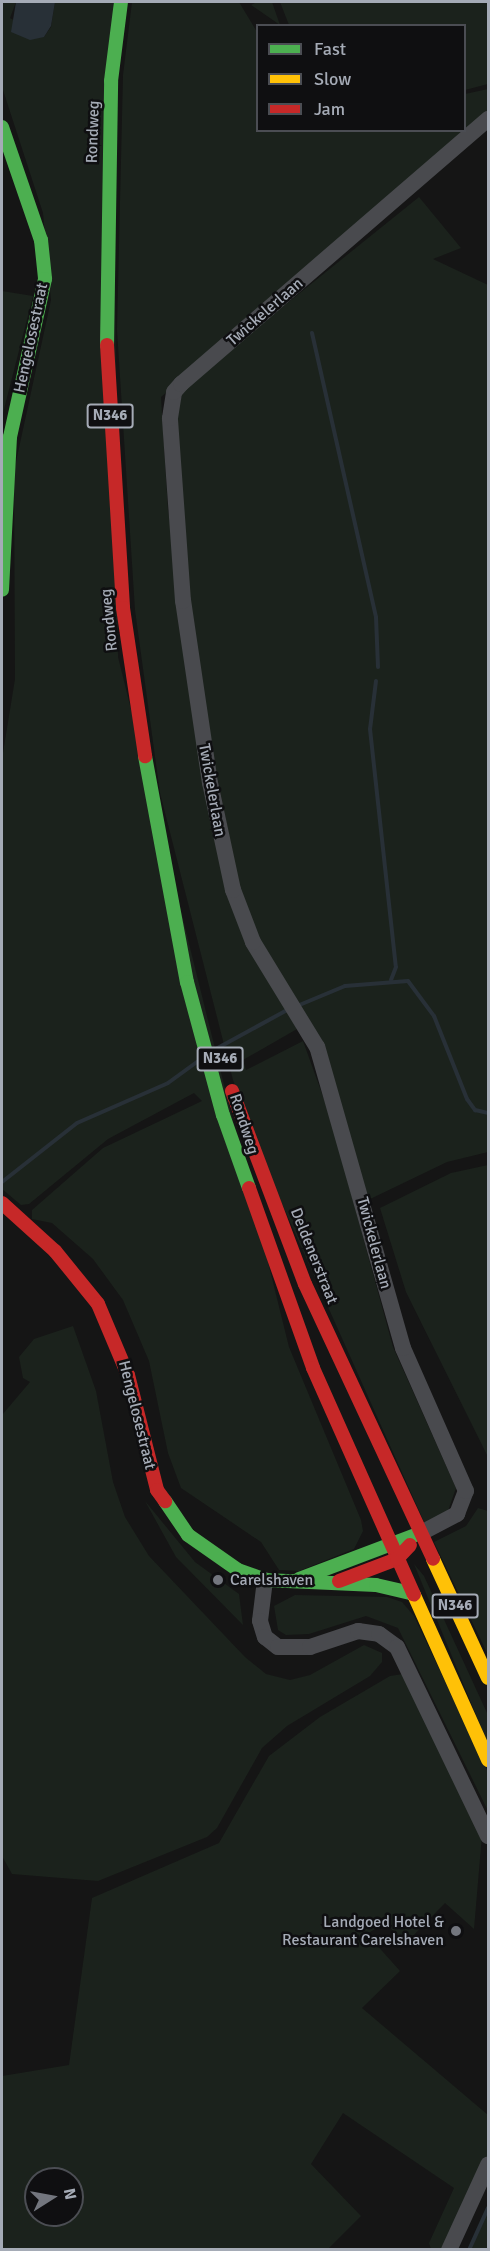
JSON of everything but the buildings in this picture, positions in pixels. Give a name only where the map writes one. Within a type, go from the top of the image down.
[{"type":"main road","name":"Rondweg","points":[[121,2],[108,162],[107,368],[123,608],[157,828],[189,993],[258,1220],[313,1368],[389,1542]]},
{"type":"main road","name":"Hengelosestraat","points":[[2,128],[41,240],[45,279],[8,453],[2,590]]},
{"type":"main road","name":"Deldenerstraat","points":[[157,828],[222,1065],[305,1284],[489,1678]]},
{"type":"main road","name":"Hengelosestraat","points":[[2,1203],[55,1251],[103,1313],[128,1375],[148,1464],[168,1511],[210,1554],[266,1580],[393,1587],[412,1593]]},
{"type":"main road","name":"Hengelosestraat","points":[[292,1581],[389,1542],[422,1533]]},
{"type":"main road","points":[[397,1559],[422,1533]]},
{"type":"main road","name":"N346","points":[[389,1542],[489,1760]]},
{"type":"main road","name":"Hengelosestraat","points":[[330,1584],[397,1559]]},
{"type":"street","name":"Twickelerlaan","points":[[422,1533],[457,1514],[466,1491],[403,1348],[317,1047],[253,942],[233,890],[210,783],[183,601],[170,418],[174,392],[181,384],[489,119]]},
{"type":"street","points":[[266,1580],[260,1621],[264,1637],[278,1647],[310,1647],[358,1631],[379,1634],[397,1647],[489,1836]]},
{"type":"street","points":[[450,2250],[489,2165]]},
{"type":"shaded area","points":[[2,2],[16,2],[10,18],[44,37],[51,27],[55,2],[113,2],[118,657],[289,1347],[361,1520],[363,1531],[354,1549],[299,1571],[279,1570],[261,1542],[181,1488],[168,1453],[149,1361],[123,1300],[93,1259],[52,1223],[32,1219],[32,1210],[103,1148],[202,1101],[194,1093],[108,1139],[29,1204],[21,1205],[2,1189],[2,759],[15,679],[14,471],[51,300],[43,213],[2,87]]},
{"type":"shaded area","points":[[16,2],[55,2],[51,26],[44,37],[30,40],[11,32]]},
{"type":"shaded area","points":[[132,2],[239,2],[256,30],[256,132],[466,132],[466,94],[488,89],[488,114],[161,397],[168,510],[218,856],[297,1029],[243,1060],[246,1070],[303,1041],[329,1113],[393,1347],[456,1488],[448,1511],[425,1524],[274,1186],[233,1080],[160,793],[135,610],[117,330],[123,75]]},
{"type":"shaded area","points":[[257,2],[272,2],[280,24],[279,24],[251,5]]},
{"type":"shaded area","points":[[280,2],[488,2],[488,84],[466,90],[466,24],[289,24]]},
{"type":"shaded area","points":[[419,197],[461,248],[433,259],[488,285],[488,1152],[447,1162],[366,1201],[333,1086],[244,909],[195,667],[174,402],[182,388]]},
{"type":"shaded area","points":[[2,291],[33,296],[2,417]]},
{"type":"shaded area","points":[[488,1165],[488,1457],[406,1292],[380,1208],[451,1173]]},
{"type":"shaded area","points":[[73,1326],[96,1391],[113,1482],[125,1517],[149,1556],[245,1657],[266,1674],[290,1680],[310,1675],[364,1645],[382,1653],[382,1662],[370,1676],[287,1726],[262,1748],[217,1828],[207,1837],[98,1881],[12,1874],[2,1856],[2,1415],[30,1382],[23,1378],[19,1357],[34,1339]]},
{"type":"shaded area","points":[[145,1501],[195,1562],[239,1594],[243,1625],[176,1557]]},
{"type":"shaded area","points":[[478,1508],[488,1511],[488,1655],[434,1542],[466,1526]]},
{"type":"shaded area","points":[[414,1564],[424,1576],[488,1715],[488,1744]]},
{"type":"shaded area","points":[[295,1595],[387,1597],[402,1602],[414,1616],[488,1772],[488,1811],[398,1628],[366,1616],[309,1634],[286,1635],[278,1630],[274,1606]]},
{"type":"shaded area","points":[[403,1674],[482,1835],[474,1929],[445,1903],[406,1943],[385,1923],[367,1934],[400,1971],[362,2008],[488,2115],[488,2168],[453,2249],[431,2249],[429,2243],[454,2188],[343,2113],[311,2164],[361,2216],[328,2249],[2,2250],[2,2076],[69,2065],[92,1898],[219,1843],[269,1756],[320,1717],[390,1676]]},
{"type":"shaded area","points":[[488,2208],[488,2249],[469,2249]]},
{"type":"waterway","points":[[312,333],[376,617],[378,667]]},
{"type":"waterway","points":[[376,681],[370,729],[396,967],[391,980]]},
{"type":"waterway","points":[[297,1006],[345,986],[408,981],[434,1016],[467,1099],[475,1110],[488,1113]]},
{"type":"waterway","points":[[214,1050],[289,1009]]},
{"type":"waterway","points":[[2,1182],[77,1123],[168,1083],[198,1061]]},
{"type":"waterway","points":[[469,2250],[488,2208]]},
{"type":"traffic: fast","points":[[107,345],[111,81],[121,2]]},
{"type":"traffic: fast","points":[[2,127],[41,240],[45,279],[10,437],[2,590]]},
{"type":"traffic: fast","points":[[145,756],[187,982],[223,1115],[249,1188]]},
{"type":"traffic: fast","points":[[165,1501],[188,1535],[238,1570],[265,1580],[376,1585],[412,1593]]},
{"type":"traffic: fast","points":[[299,1579],[421,1533]]},
{"type":"traffic: slow","points":[[433,1559],[488,1678]]},
{"type":"traffic: slow","points":[[414,1595],[488,1760]]},
{"type":"traffic: jam","points":[[107,345],[123,608],[145,756]]},
{"type":"traffic: jam","points":[[232,1091],[305,1284],[433,1559]]},
{"type":"traffic: jam","points":[[249,1188],[313,1368],[414,1595]]},
{"type":"traffic: jam","points":[[2,1203],[55,1251],[98,1304],[128,1375],[157,1490],[165,1501]]},
{"type":"traffic: jam","points":[[339,1581],[397,1559],[410,1545]]},
{"type":"place","name":"Carelshaven","points":[[218,1580]]},
{"type":"place","name":"Landgoed Hotel & Restaurant Carelshaven","points":[[456,1931]]}]
